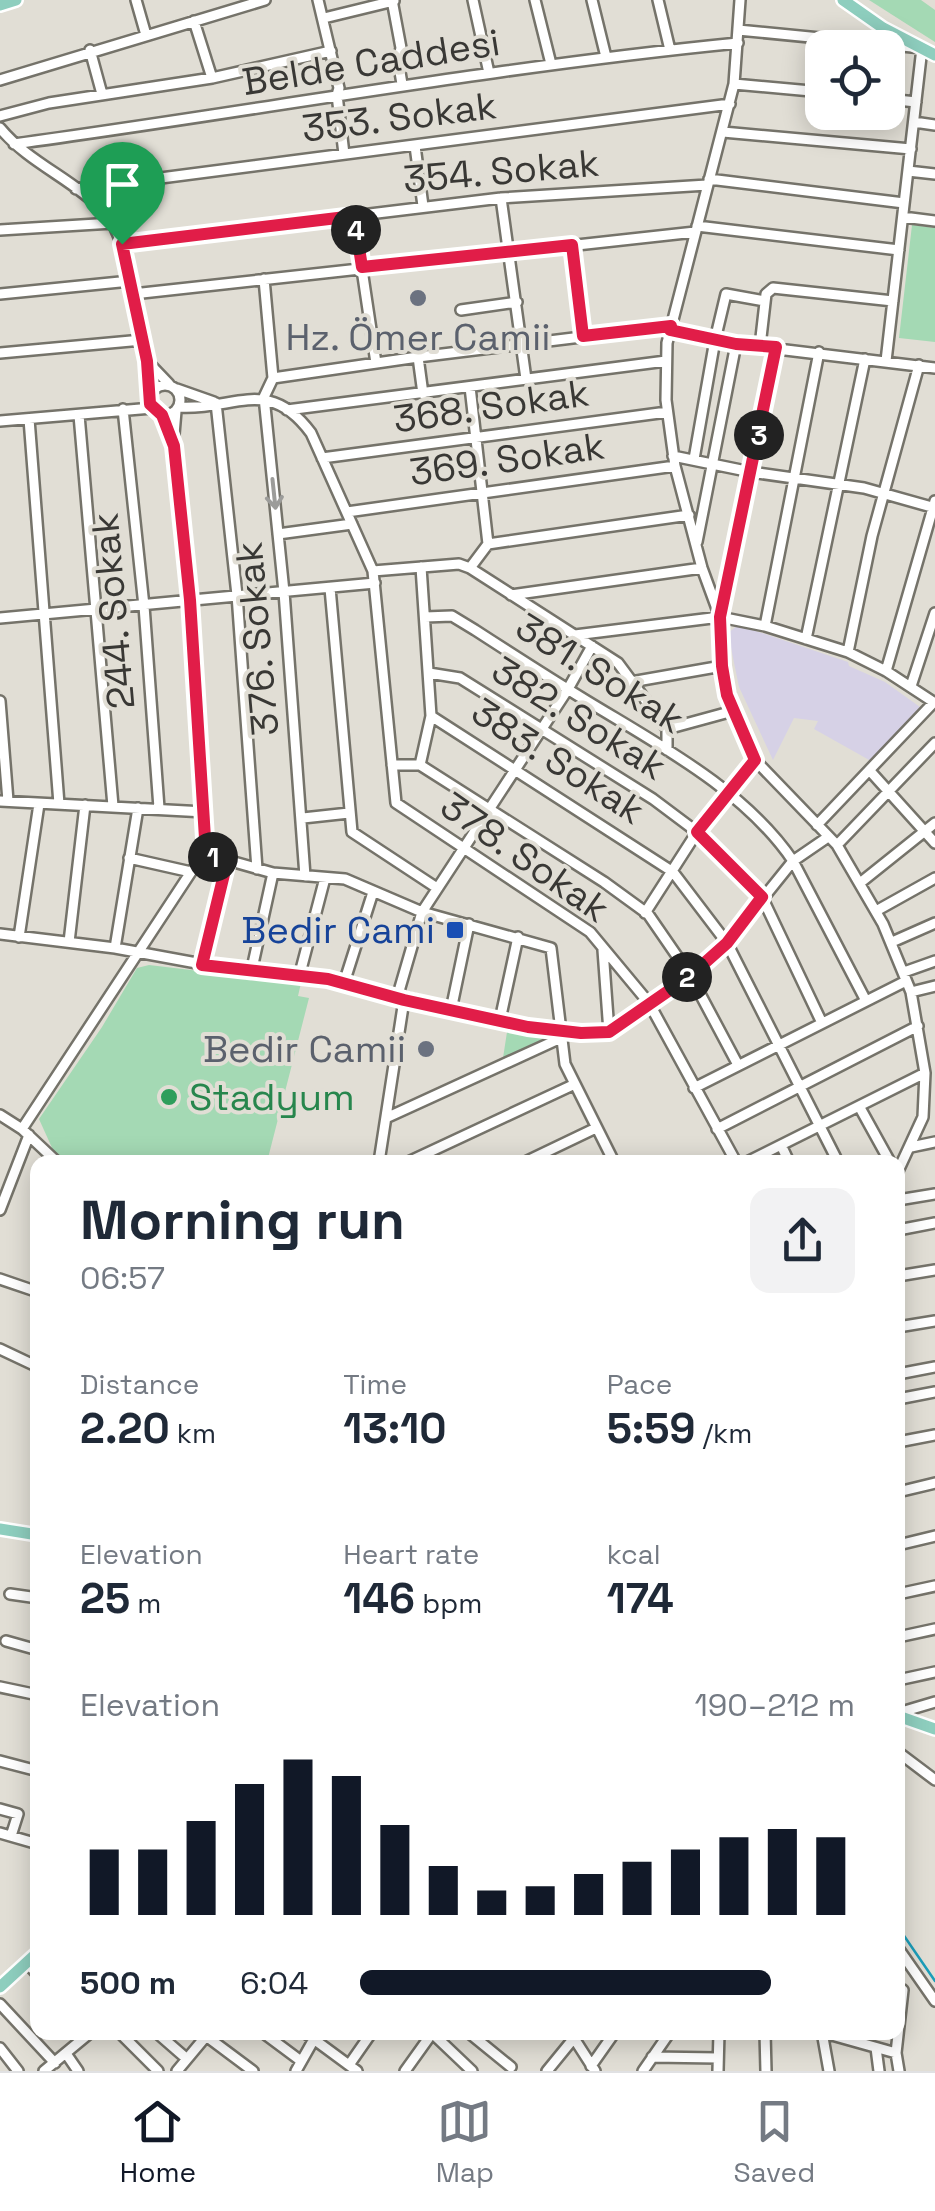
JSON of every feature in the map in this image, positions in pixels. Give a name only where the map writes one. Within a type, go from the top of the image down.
[{"type":"main road","points":[[0,5],[16,0]]},
{"type":"main road","points":[[843,0],[935,55]]},
{"type":"main road","points":[[0,1529],[30,1534]]},
{"type":"main road","points":[[905,1717],[935,1729]]},
{"type":"main road","points":[[3,1982],[30,1962]]},
{"type":"street","points":[[136,0],[146,34]]},
{"type":"street","points":[[0,80],[265,0]]},
{"type":"street","points":[[318,0],[339,88],[336,94],[344,154]]},
{"type":"street","points":[[324,18],[393,0],[402,84]]},
{"type":"street","points":[[473,0],[489,73]]},
{"type":"street","points":[[535,0],[551,64]]},
{"type":"street","points":[[592,0],[606,58]]},
{"type":"street","points":[[658,0],[670,50]]},
{"type":"street","points":[[720,617],[702,568],[674,461],[666,362],[670,328],[730,104],[740,0]]},
{"type":"street","points":[[194,21],[212,78]]},
{"type":"street","points":[[738,30],[922,48],[886,361]]},
{"type":"street","name":"Belde Caddesi","points":[[14,144],[217,117],[402,84],[738,43]]},
{"type":"street","points":[[90,50],[102,94]]},
{"type":"street","points":[[0,116],[49,103],[212,78],[332,51]]},
{"type":"street","points":[[734,84],[805,90]]},
{"type":"street","points":[[905,101],[916,102]]},
{"type":"street","name":"353. Sokak","points":[[76,190],[730,104]]},
{"type":"street","points":[[914,122],[935,125]]},
{"type":"street","points":[[0,128],[14,144],[104,211],[113,223],[122,244],[147,361],[152,408]]},
{"type":"street","points":[[723,132],[910,149]]},
{"type":"street","points":[[415,146],[424,206]]},
{"type":"street","points":[[908,171],[935,174]]},
{"type":"street","name":"354. Sokak","points":[[122,244],[424,206],[708,182],[904,203]]},
{"type":"street","points":[[502,198],[526,378]]},
{"type":"street","points":[[354,216],[376,363]]},
{"type":"street","points":[[903,217],[935,221]]},
{"type":"street","points":[[0,230],[113,223]]},
{"type":"street","points":[[132,294],[696,229],[899,250]]},
{"type":"street","points":[[572,245],[583,336]]},
{"type":"street","points":[[264,279],[273,378],[264,397]]},
{"type":"street","points":[[0,294],[130,281]]},
{"type":"street","points":[[760,346],[766,294],[773,288],[893,301]]},
{"type":"street","points":[[694,459],[726,294],[765,301]]},
{"type":"street","points":[[462,310],[517,302]]},
{"type":"street","points":[[273,378],[418,356],[670,328],[736,344],[935,368]]},
{"type":"street","points":[[0,353],[142,340]]},
{"type":"street","points":[[696,547],[716,463],[736,344]]},
{"type":"street","points":[[776,347],[720,617],[722,666],[733,712],[755,760],[837,845],[876,910],[905,976],[928,1070],[924,1116],[905,1158]]},
{"type":"street","points":[[765,626],[819,352]]},
{"type":"street","points":[[418,356],[423,394]]},
{"type":"street","points":[[806,639],[865,359]]},
{"type":"street","points":[[0,1210],[25,1132],[190,872],[206,854],[190,600],[174,446],[180,396],[147,361]]},
{"type":"street","points":[[162,415],[216,402],[264,397],[286,410],[666,362]]},
{"type":"street","points":[[848,652],[869,552],[919,365]]},
{"type":"street","points":[[150,394],[156,387],[172,386],[216,402]]},
{"type":"street","points":[[470,387],[488,544],[470,568]]},
{"type":"street","name":"376. Sokak","points":[[264,397],[284,592],[305,876]]},
{"type":"street","points":[[216,402],[237,595],[258,870]]},
{"type":"street","points":[[0,421],[152,408],[162,415],[174,446]]},
{"type":"street","name":"244. Sokak","points":[[123,409],[160,808]]},
{"type":"street","name":"378. Sokak","points":[[286,410],[301,420],[322,458],[373,571],[396,803],[590,932],[649,1004],[732,1155]]},
{"type":"street","name":"368. Sokak","points":[[322,458],[668,412]]},
{"type":"street","points":[[79,414],[113,806]]},
{"type":"street","points":[[29,419],[59,804]]},
{"type":"street","name":"369. Sokak","points":[[347,512],[694,459],[934,505]]},
{"type":"street","points":[[886,671],[934,505]]},
{"type":"street","points":[[488,544],[689,515]]},
{"type":"street","points":[[278,534],[352,524]]},
{"type":"street","points":[[373,571],[460,564],[470,568],[618,663],[667,729],[668,750]]},
{"type":"street","points":[[420,765],[431,716],[421,568]]},
{"type":"street","points":[[510,596],[702,568]]},
{"type":"street","points":[[0,618],[375,583]]},
{"type":"street","points":[[330,588],[352,832],[437,888]]},
{"type":"street","points":[[910,686],[935,613]]},
{"type":"street","name":"381. Sokak","points":[[425,616],[452,616],[668,750],[727,794],[782,844],[865,999]]},
{"type":"street","points":[[575,635],[720,617],[765,626],[848,652],[934,702],[817,825]]},
{"type":"street","points":[[380,1155],[401,999],[422,912],[592,646]]},
{"type":"street","points":[[922,654],[935,656]]},
{"type":"street","points":[[632,682],[722,666]]},
{"type":"street","name":"382. Sokak","points":[[429,674],[460,678],[653,799],[697,832],[762,897],[822,1023]]},
{"type":"street","points":[[0,701],[4,801],[205,812]]},
{"type":"street","points":[[667,729],[733,712]]},
{"type":"street","name":"383. Sokak","points":[[431,716],[673,872],[727,943],[834,1155]]},
{"type":"street","points":[[837,845],[935,743]]},
{"type":"street","points":[[645,912],[697,832],[755,760]]},
{"type":"street","points":[[392,765],[420,765],[645,912],[690,976],[738,1066]]},
{"type":"street","points":[[870,771],[930,826],[935,843]]},
{"type":"street","points":[[19,937],[39,804]]},
{"type":"street","points":[[69,942],[86,806]]},
{"type":"street","points":[[115,948],[138,808]]},
{"type":"street","points":[[303,818],[349,813]]},
{"type":"street","points":[[860,882],[930,826]]},
{"type":"street","points":[[0,934],[344,983],[561,1035],[609,1032],[690,976],[727,943],[793,861],[828,837]]},
{"type":"street","points":[[206,854],[273,873],[345,880],[422,912],[551,948],[565,1064],[610,1155]]},
{"type":"street","points":[[129,858],[190,872]]},
{"type":"street","points":[[202,965],[227,862]]},
{"type":"street","points":[[251,972],[273,873]]},
{"type":"street","points":[[299,977],[325,878]]},
{"type":"street","points":[[876,910],[935,878]]},
{"type":"street","points":[[344,983],[373,892]]},
{"type":"street","points":[[892,942],[935,923]]},
{"type":"street","points":[[452,1010],[469,924]]},
{"type":"street","points":[[500,1020],[518,937]]},
{"type":"street","points":[[603,950],[609,1032]]},
{"type":"street","points":[[694,1088],[935,961]]},
{"type":"street","points":[[910,992],[935,986]]},
{"type":"street","points":[[717,1129],[800,1084],[919,1029],[935,1029]]},
{"type":"street","points":[[386,1118],[561,1035]]},
{"type":"street","points":[[761,1155],[928,1070]]},
{"type":"street","points":[[423,1155],[574,1084]]},
{"type":"street","points":[[859,1106],[886,1155]]},
{"type":"street","points":[[924,1116],[935,1114]]},
{"type":"street","points":[[0,1115],[50,1155]]},
{"type":"street","points":[[540,1155],[596,1128]]},
{"type":"street","points":[[911,1147],[935,1142]]},
{"type":"street","points":[[781,1145],[786,1155]]},
{"type":"street","points":[[905,1199],[935,1194]]},
{"type":"street","points":[[905,1229],[935,1223]]},
{"type":"street","points":[[905,1275],[935,1270]]},
{"type":"street","points":[[0,1279],[30,1289]]},
{"type":"street","points":[[905,1325],[935,1320]]},
{"type":"street","points":[[0,1349],[30,1363]]},
{"type":"street","points":[[905,1373],[935,1367]]},
{"type":"street","points":[[905,1398],[935,1392]]},
{"type":"street","points":[[905,1441],[935,1435]]},
{"type":"street","points":[[905,1490],[935,1483]]},
{"type":"street","points":[[905,1543],[935,1536]]},
{"type":"street","points":[[905,1592],[935,1586]]},
{"type":"street","points":[[10,1594],[30,1597]]},
{"type":"street","points":[[905,1635],[935,1629]]},
{"type":"street","points":[[6,1642],[30,1648]]},
{"type":"street","points":[[905,1678],[935,1672]]},
{"type":"street","points":[[0,1686],[30,1694]]},
{"type":"street","points":[[905,1712],[935,1702]]},
{"type":"street","points":[[905,1757],[935,1780]]},
{"type":"street","points":[[0,1761],[30,1769]]},
{"type":"street","points":[[0,1809],[18,1814],[5,1835],[30,1842]]},
{"type":"street","points":[[905,1958],[935,2000]]},
{"type":"street","points":[[905,1990],[926,1988]]},
{"type":"street","points":[[0,2004],[30,2036]]},
{"type":"street","points":[[34,2040],[55,2062]]},
{"type":"street","points":[[44,2071],[82,2040]]},
{"type":"street","points":[[127,2040],[158,2071]]},
{"type":"street","points":[[162,2040],[182,2067],[203,2040]]},
{"type":"street","points":[[215,2040],[253,2071]]},
{"type":"street","points":[[273,2040],[302,2061]]},
{"type":"street","points":[[296,2071],[314,2040]]},
{"type":"street","points":[[321,2040],[353,2068],[368,2040]]},
{"type":"street","points":[[406,2071],[427,2040]]},
{"type":"street","points":[[439,2040],[472,2071]]},
{"type":"street","points":[[477,2040],[510,2068]]},
{"type":"street","points":[[547,2071],[569,2040]]},
{"type":"street","points":[[575,2040],[593,2068],[611,2040]]},
{"type":"street","points":[[643,2071],[664,2040]]},
{"type":"street","points":[[718,2071],[719,2040]]},
{"type":"street","points":[[765,2040],[766,2071]]},
{"type":"street","points":[[823,2040],[829,2071]]},
{"type":"street","points":[[847,2040],[896,2053]]},
{"type":"street","points":[[897,2040],[899,2071]]},
{"type":"street","points":[[0,2048],[18,2071]]},
{"type":"street","points":[[876,2048],[878,2071]]},
{"type":"street","points":[[67,2055],[78,2071]]},
{"type":"street","points":[[652,2057],[718,2058]]},
{"type":"shaded area","points":[[738,625],[848,662],[920,707],[871,761],[814,729],[818,721],[794,718],[773,760],[739,687],[728,633]]},
{"type":"green space","points":[[869,0],[921,0],[935,10],[935,42]]},
{"type":"green space","points":[[912,225],[935,228],[935,342],[899,338]]},
{"type":"green space","name":"Stadyum","points":[[149,965],[301,983],[298,996],[309,998],[269,1155],[58,1155],[53,1150],[39,1119],[137,968]]},
{"type":"green space","points":[[507,1032],[545,1038],[503,1058]]},
{"type":"waterway","points":[[905,1937],[935,1981]]},
{"type":"place","name":"Hz. Ömer Camii","points":[[418,298]]},
{"type":"place","name":"Bedir Cami","points":[[455,930]]},
{"type":"place","name":"Bedir Camii","points":[[426,1049]]},
{"type":"place","name":"Stadyum","points":[[169,1097]]},
{"type":"route","points":[[354,216],[362,267],[572,245],[583,336],[671,326],[670,330],[736,344],[776,347],[720,617],[727,695],[755,760],[697,832],[762,897],[727,943],[690,976],[609,1032],[581,1033],[528,1027],[328,979],[202,965],[227,862],[206,854],[190,600],[174,446],[162,415],[150,404],[147,361],[122,244],[354,216]]}]
